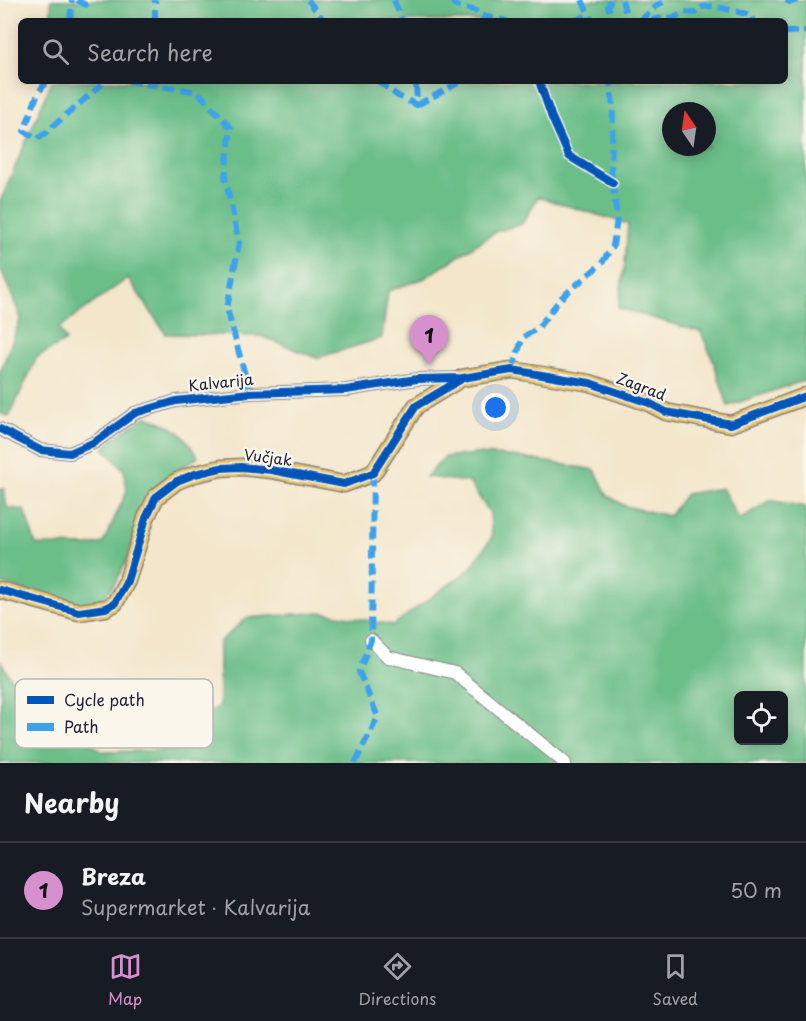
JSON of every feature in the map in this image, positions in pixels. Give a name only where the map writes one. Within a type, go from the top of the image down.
[{"type":"main road","name":"Zagrad","points":[[462,378],[512,370],[579,381],[649,403],[666,412],[731,424],[806,396]]},
{"type":"main road","name":"Vučjak","points":[[0,590],[79,612],[106,608],[115,603],[127,581],[146,518],[156,497],[177,481],[221,468],[241,467],[344,484],[373,472],[416,406],[462,378]]},
{"type":"street","name":"Kalvarija","points":[[0,429],[40,450],[70,453],[95,442],[135,413],[177,401],[250,393],[346,390],[417,379],[462,378]]},
{"type":"street","points":[[371,640],[388,657],[455,673],[565,763]]},
{"type":"green space","points":[[51,0],[806,0],[806,380],[728,406],[701,332],[618,308],[628,224],[538,197],[522,224],[497,231],[425,278],[388,291],[382,338],[317,358],[261,336],[166,334],[128,278],[59,328],[66,341],[37,357],[9,417],[0,413],[0,373],[21,318],[0,267],[0,202],[51,84],[788,84],[788,18],[51,18]]},
{"type":"green space","points":[[147,416],[177,431],[188,441],[198,457],[166,478],[151,495],[128,557],[113,587],[103,597],[90,604],[82,604],[59,600],[0,583],[0,489],[4,489],[7,508],[24,510],[36,545],[89,546],[103,543],[127,491],[124,470],[104,448],[116,436]]},
{"type":"green space","points":[[476,454],[511,456],[595,470],[608,496],[625,506],[669,516],[686,494],[722,488],[739,520],[770,500],[806,507],[806,763],[0,763],[1,662],[15,685],[15,748],[97,748],[103,752],[213,748],[213,710],[219,705],[219,642],[247,618],[322,612],[393,625],[470,569],[492,537],[490,513],[469,482],[426,477],[445,457]]},
{"type":"marked path","points":[[70,18],[72,0]]},
{"type":"marked path","points":[[77,0],[86,5],[90,0]]},
{"type":"marked path","points":[[155,0],[155,18]]},
{"type":"marked path","points":[[308,0],[322,18]]},
{"type":"marked path","points":[[394,0],[401,18]]},
{"type":"marked path","points":[[452,0],[455,6],[474,10],[482,16],[492,18]]},
{"type":"marked path","points":[[582,0],[591,18]]},
{"type":"marked path","points":[[611,0],[608,6],[612,18]]},
{"type":"marked path","points":[[622,0],[625,18]]},
{"type":"marked path","points":[[643,18],[659,4],[668,0]]},
{"type":"marked path","points":[[786,0],[790,2],[801,0]]},
{"type":"marked path","points":[[670,18],[684,12],[696,13],[703,7],[714,6],[751,15],[752,18]]},
{"type":"marked path","points":[[581,18],[589,14]]},
{"type":"marked path","points":[[659,18],[670,18]]},
{"type":"marked path","points":[[788,32],[806,31]]},
{"type":"marked path","points":[[45,84],[38,93],[24,131],[38,139],[102,84]]},
{"type":"marked path","points":[[147,84],[198,92],[231,128],[225,177],[239,243],[227,309],[250,393]]},
{"type":"marked path","points":[[382,84],[398,96],[417,105],[416,84]]},
{"type":"marked path","points":[[417,105],[456,84]]},
{"type":"marked path","points":[[512,370],[523,337],[537,329],[561,298],[602,263],[613,246],[617,219],[611,169],[613,108],[610,84]]},
{"type":"marked path","points":[[355,763],[378,717],[359,672],[371,640],[373,473]]},
{"type":"cycle path","points":[[540,84],[569,156],[613,183]]},
{"type":"cycle path","points":[[0,429],[40,450],[70,453],[95,442],[135,413],[176,401],[250,393],[346,390],[417,379],[462,378],[512,370],[590,383],[649,403],[666,412],[731,424],[806,396]]},
{"type":"cycle path","points":[[0,590],[79,612],[106,608],[115,603],[127,581],[146,518],[156,497],[177,481],[221,468],[241,467],[271,470],[344,484],[373,473],[416,406],[460,380]]},
{"type":"place","name":"Breza","points":[[429,365]]}]
